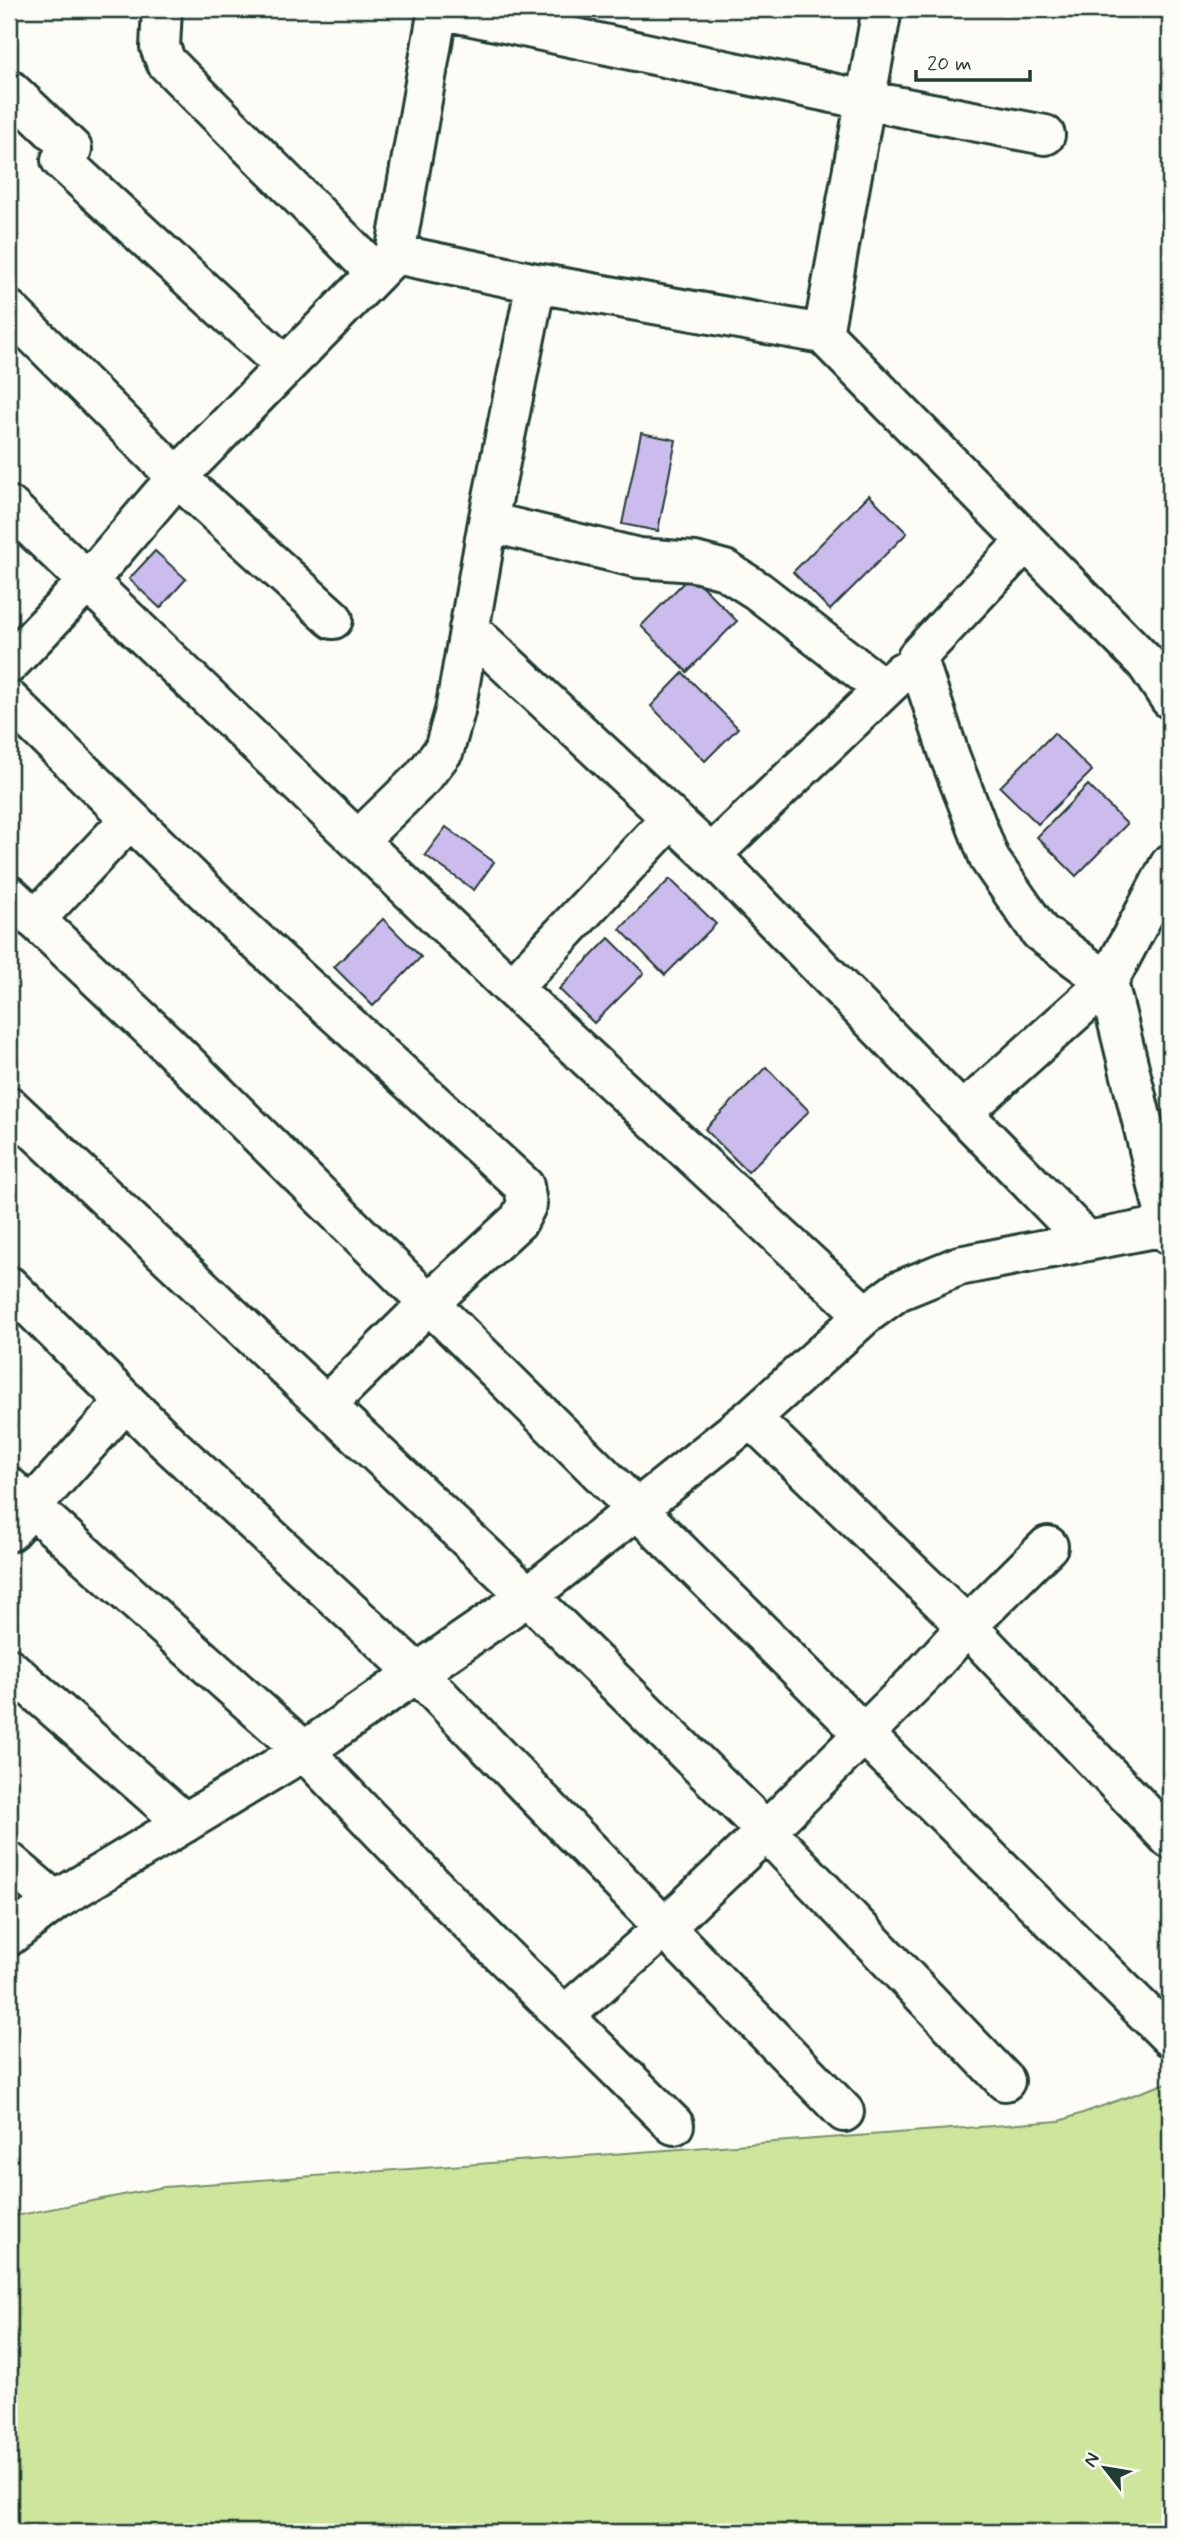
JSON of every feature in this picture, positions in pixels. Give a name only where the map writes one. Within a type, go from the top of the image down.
[{"type":"street","points":[[162,9],[160,47],[166,62],[386,264],[536,283],[823,334],[1146,663],[1170,699]]},
{"type":"street","points":[[9,664],[88,581],[177,477],[386,264],[438,9],[865,100],[1045,135]]},
{"type":"street","points":[[823,334],[882,9]]},
{"type":"street","points":[[9,89],[66,154],[285,366]]},
{"type":"street","points":[[358,840],[423,777],[444,750],[455,711],[488,522],[536,283]]},
{"type":"street","points":[[9,310],[177,477],[332,619]]},
{"type":"street","points":[[9,506],[512,988],[865,1315]]},
{"type":"street","points":[[488,522],[639,558],[695,562],[724,570],[758,591],[884,689]]},
{"type":"street","points":[[711,855],[917,657],[1026,541]]},
{"type":"street","points":[[469,629],[711,855],[1087,1241]]},
{"type":"street","points":[[9,1936],[55,1901],[304,1751],[528,1596],[751,1418],[865,1315],[898,1291],[959,1266],[1087,1241],[1169,1229],[1108,982],[1040,932],[990,860],[950,757],[917,657]]},
{"type":"street","points":[[9,700],[238,924],[524,1186],[527,1204],[519,1220],[429,1303],[326,1405]]},
{"type":"street","points":[[512,988],[671,818]]},
{"type":"street","points":[[130,819],[22,908],[164,1041],[1170,2037]]},
{"type":"street","points":[[962,1114],[1108,982],[1170,864]]},
{"type":"street","points":[[9,1105],[528,1596],[766,1831],[1005,2081]]},
{"type":"street","points":[[9,1286],[125,1401],[417,1673],[844,2112]]},
{"type":"street","points":[[125,1401],[16,1509],[304,1751],[451,1904],[674,2125]]},
{"type":"street","points":[[751,1418],[967,1626],[1170,1839]]},
{"type":"street","points":[[564,2016],[666,1927],[766,1831],[1048,1546]]},
{"type":"street","points":[[9,1668],[185,1823]]},
{"type":"street","points":[[9,1862],[55,1901]]},
{"type":"green space","points":[[1170,2082],[1170,2532],[9,2532],[9,2217],[164,2187],[1060,2121]]},
{"type":"building","points":[[641,433],[676,440],[658,531],[622,524]]},
{"type":"building","points":[[869,495],[907,533],[830,610],[793,572]]},
{"type":"building","points":[[155,551],[186,579],[160,608],[129,579]]},
{"type":"building","points":[[691,575],[737,621],[687,672],[641,626]]},
{"type":"building","points":[[683,673],[738,728],[705,761],[651,706]]},
{"type":"building","points":[[1054,733],[1092,771],[1038,824],[1000,787]]},
{"type":"building","points":[[1088,785],[1127,824],[1076,876],[1037,837]]},
{"type":"building","points":[[446,827],[494,862],[474,890],[425,855]]},
{"type":"building","points":[[670,879],[716,924],[665,975],[620,929]]},
{"type":"building","points":[[383,919],[421,957],[373,1006],[334,967]]},
{"type":"building","points":[[609,938],[644,973],[594,1023],[559,989]]},
{"type":"building","points":[[766,1067],[809,1111],[748,1172],[705,1129]]}]
